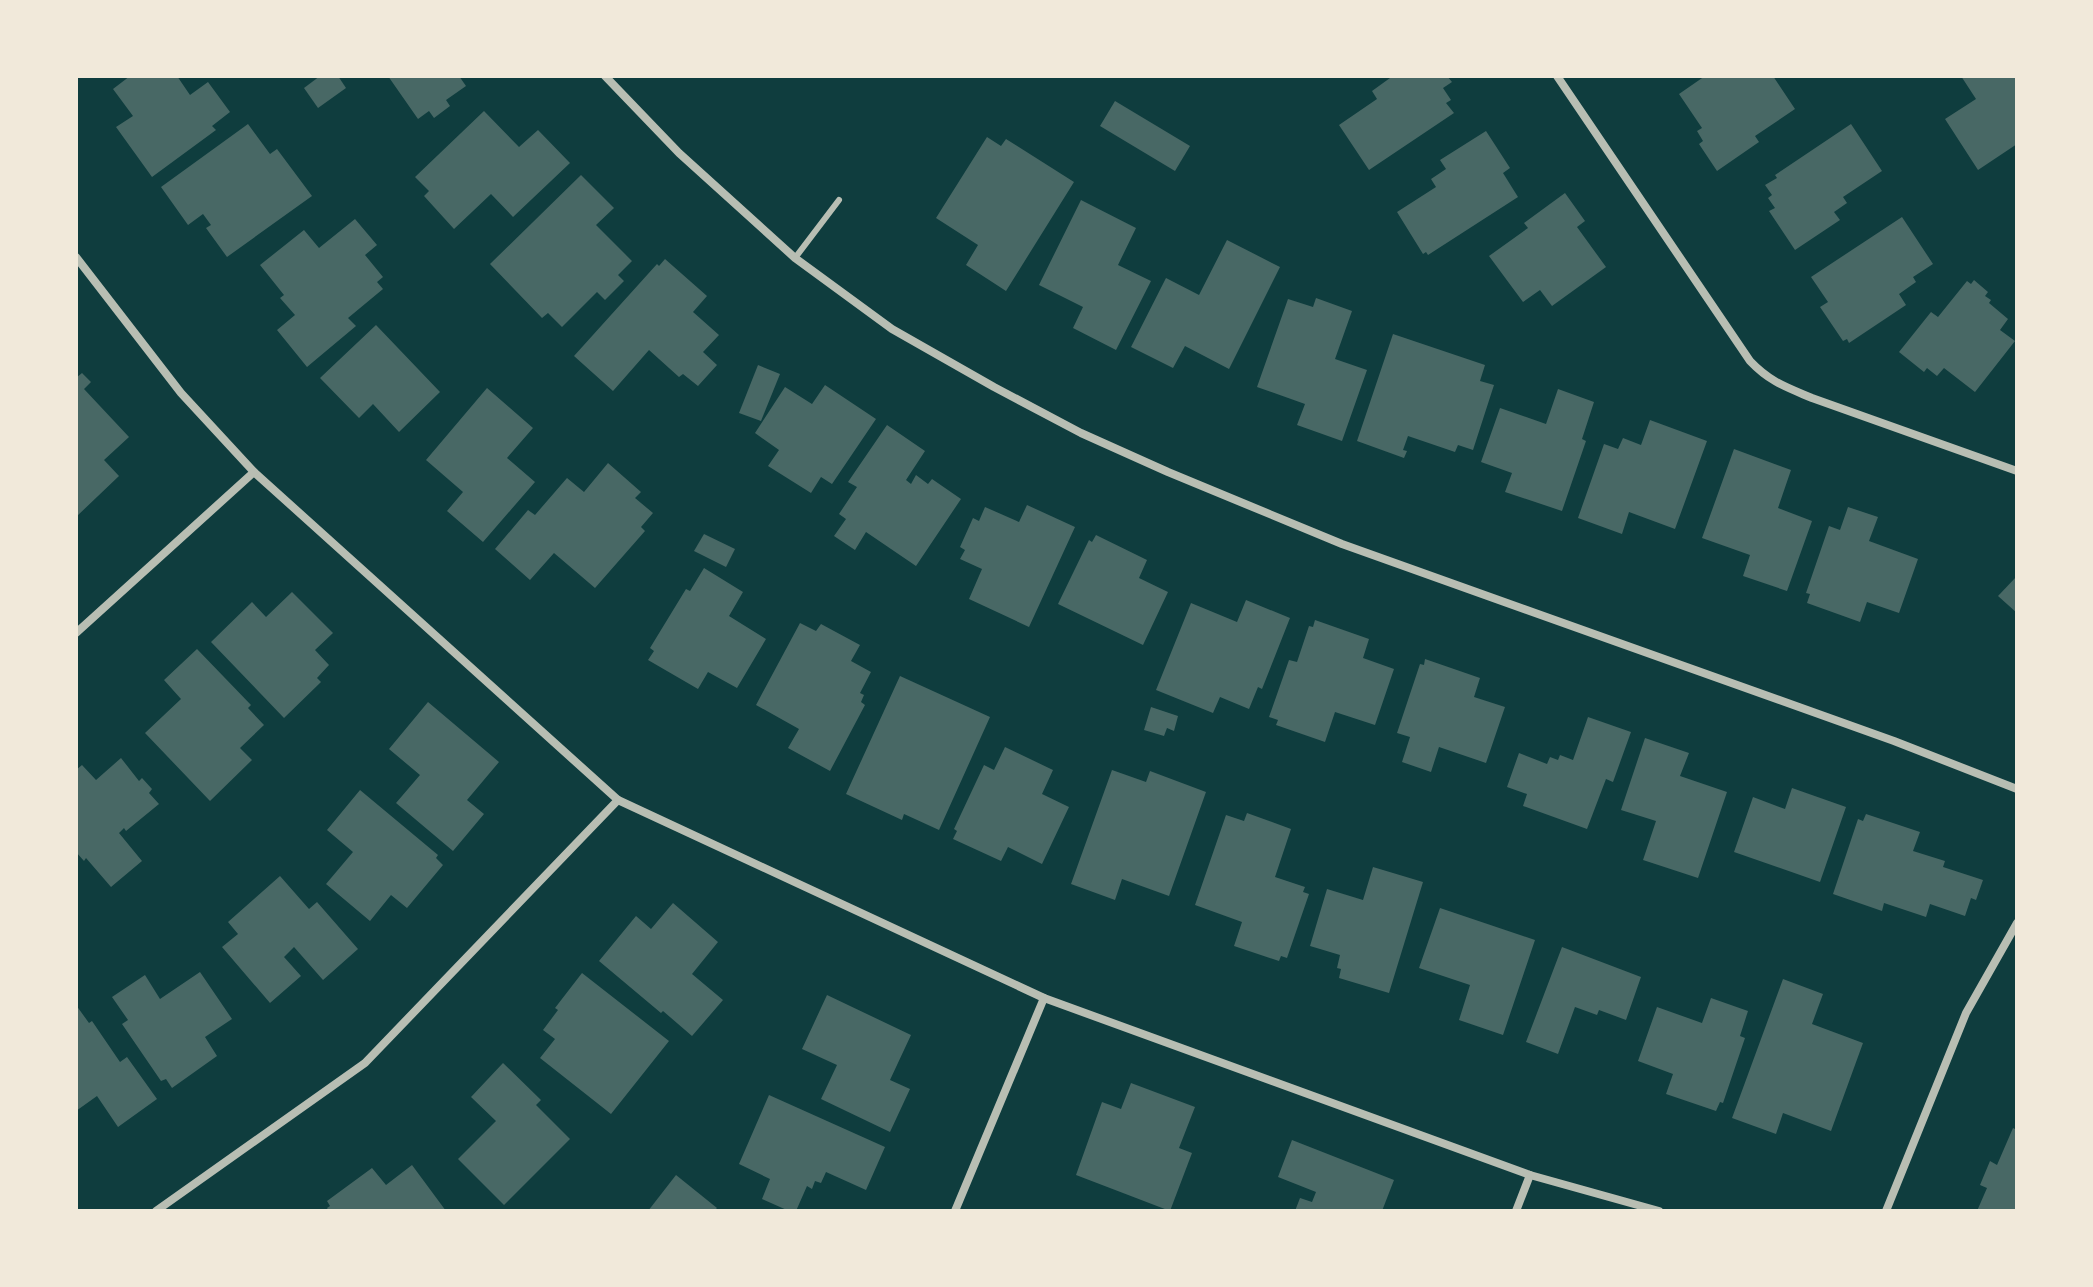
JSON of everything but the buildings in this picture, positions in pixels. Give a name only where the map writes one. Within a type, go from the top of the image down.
[{"type":"street","points":[[605,76],[679,153],[795,258],[892,329],[1081,433],[1342,544],[1880,736],[2017,789]]},
{"type":"street","points":[[1557,76],[1750,361],[1764,375],[1812,398],[2017,471]]},
{"type":"street","points":[[76,257],[181,393],[254,472],[618,800],[1044,998],[1530,1175],[1659,1211]]},
{"type":"street","points":[[76,633],[254,472]]},
{"type":"street","points":[[156,1211],[365,1063],[618,800]]},
{"type":"street","points":[[1886,1211],[1966,1013],[2017,923]]},
{"type":"street","points":[[955,1211],[1044,998]]},
{"type":"street","points":[[1516,1211],[1530,1175]]},
{"type":"lane","points":[[795,258],[839,200]]}]
